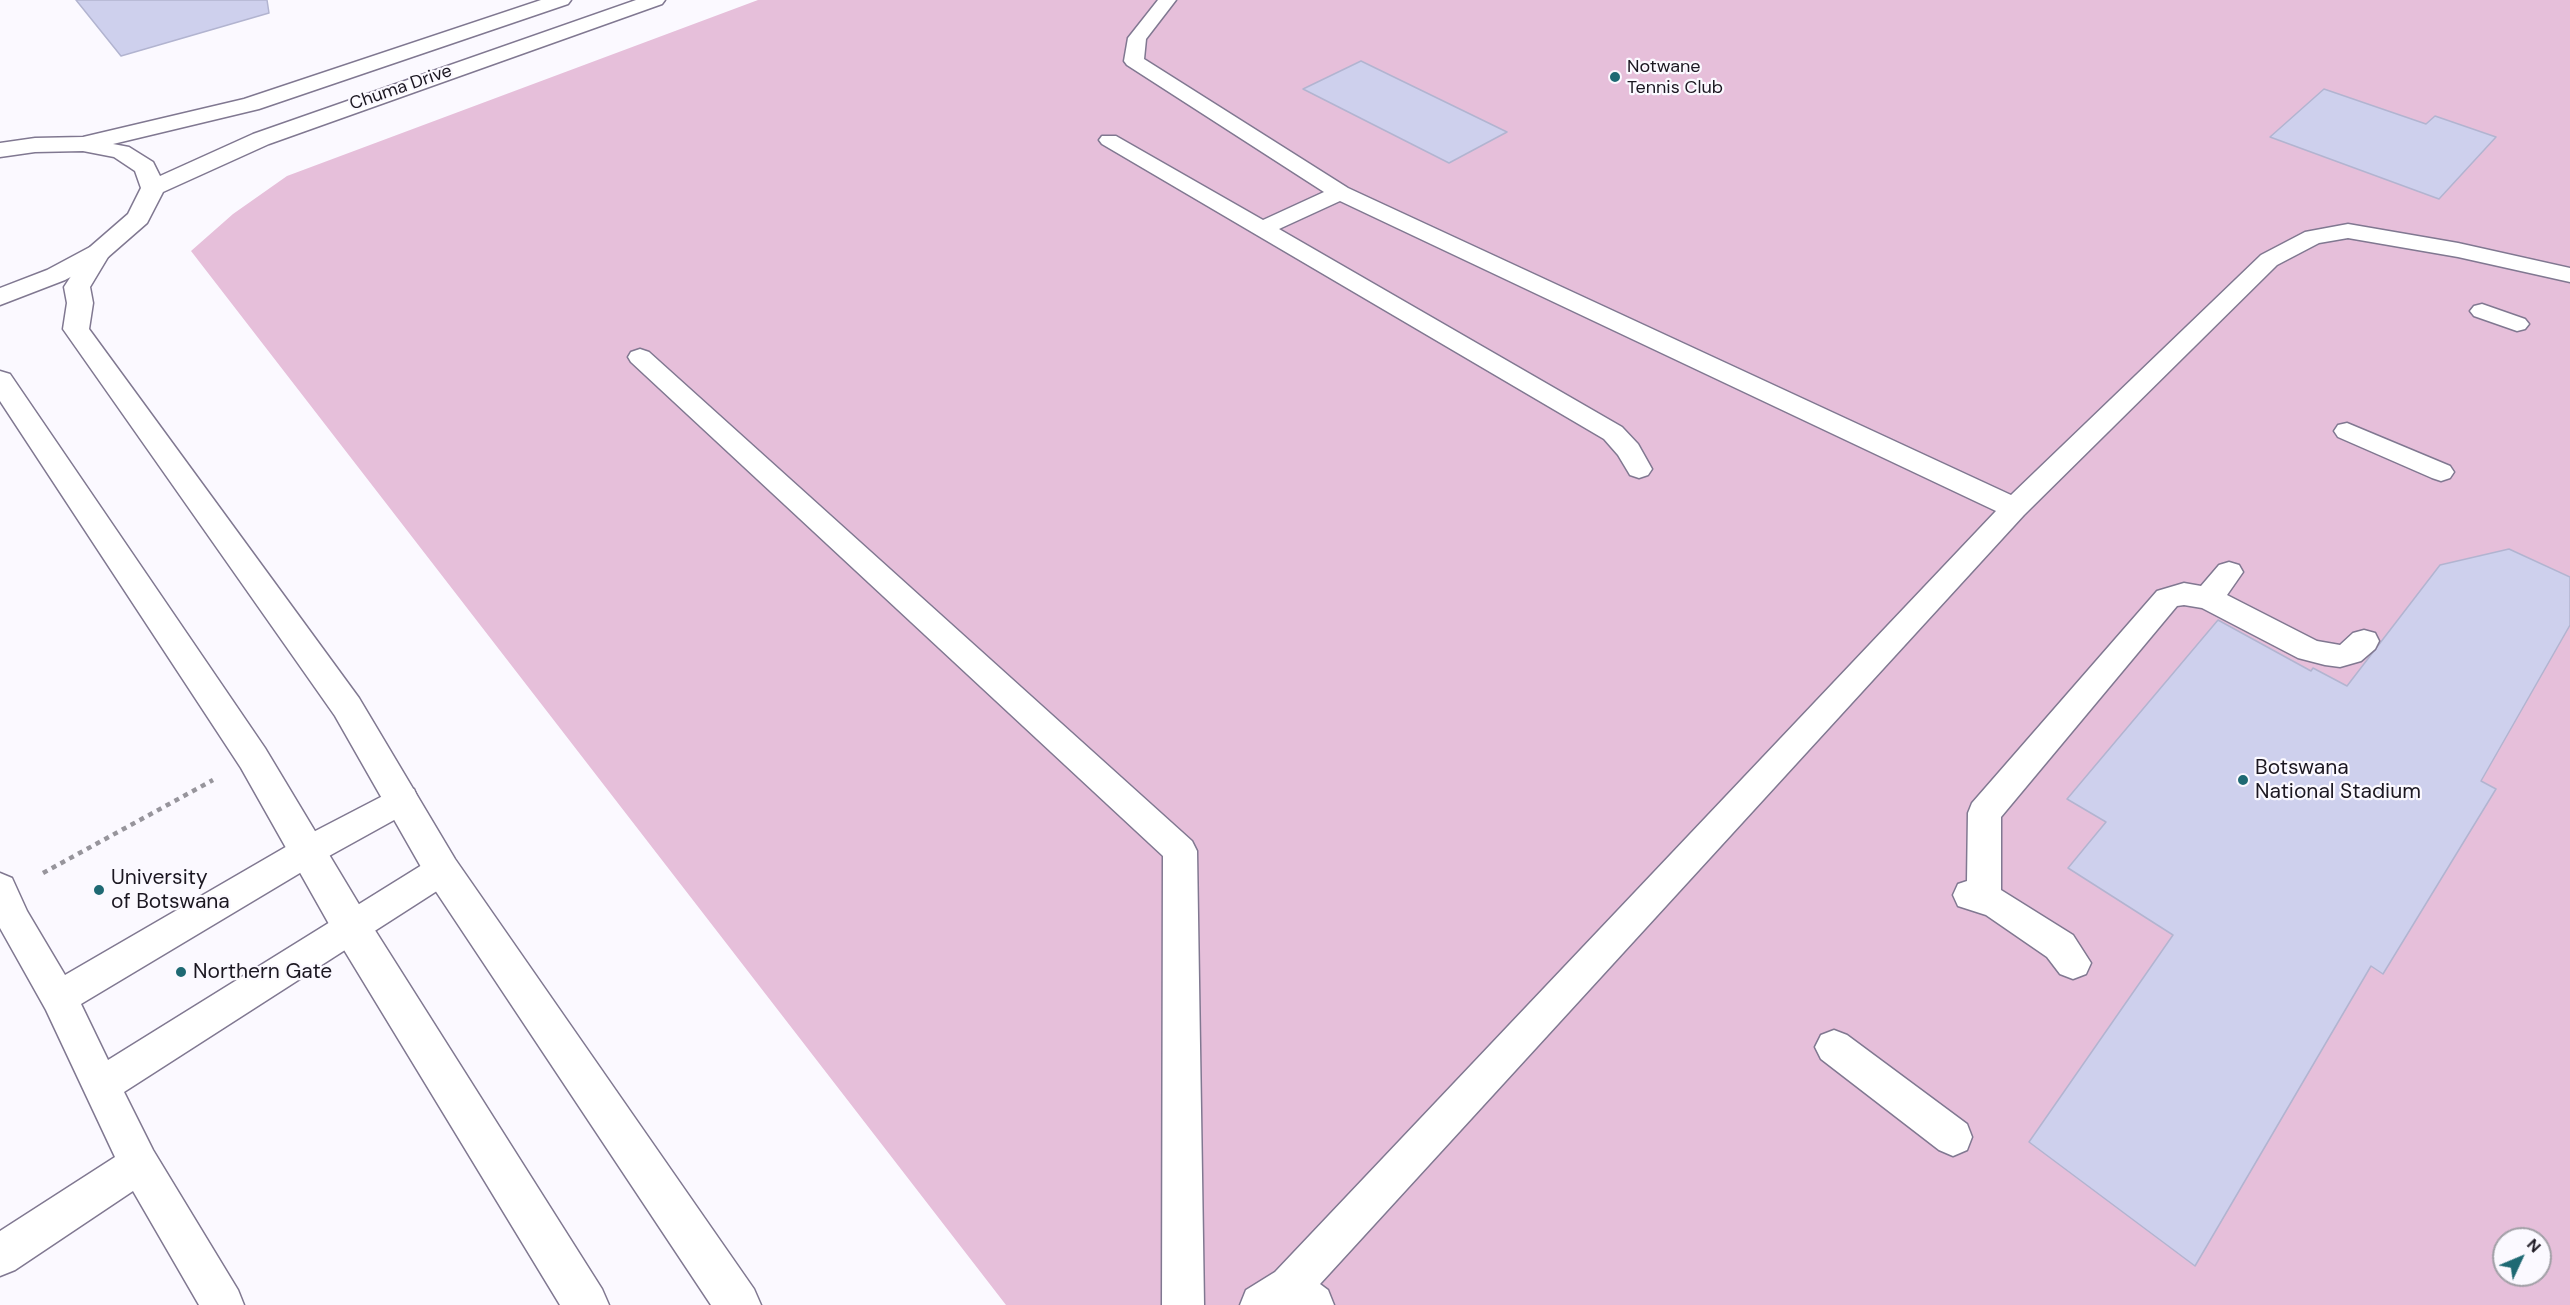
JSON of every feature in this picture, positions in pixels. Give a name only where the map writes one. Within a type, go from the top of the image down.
[{"type":"street","name":"Chuma Drive","points":[[83,144],[251,104],[561,0]]},
{"type":"street","name":"Chuma Drive","points":[[153,188],[261,139],[655,0]]},
{"type":"street","points":[[0,135],[35,145]]},
{"type":"street","points":[[0,150],[35,145],[83,144],[121,152],[145,167],[153,188],[138,218],[99,252],[56,275],[0,297]]},
{"type":"street","points":[[99,252],[77,287],[80,303],[76,329],[347,707],[442,870],[738,1305]]},
{"type":"street","points":[[0,380],[253,758],[352,928],[586,1305]]},
{"type":"lane","points":[[1167,0],[1137,38],[1134,61],[1340,193],[2014,508]]},
{"type":"lane","points":[[1109,140],[1613,433],[1629,450],[1639,470]]},
{"type":"lane","points":[[1261,229],[1340,193]]},
{"type":"lane","points":[[1288,1299],[2014,508],[2269,260],[2313,237],[2348,231],[2390,237],[2570,275]]},
{"type":"lane","points":[[2482,310],[2517,324]]},
{"type":"lane","points":[[640,357],[1180,851],[1183,1305]]},
{"type":"lane","points":[[2347,430],[2441,472]]},
{"type":"lane","points":[[2208,598],[2229,572]]},
{"type":"lane","points":[[2073,963],[2060,946],[1997,904],[1977,897],[1984,813],[2167,598],[2184,594],[2208,598],[2309,650],[2340,656],[2358,648],[2364,641]]},
{"type":"lane","points":[[59,998],[308,851],[402,799]]},
{"type":"lane","points":[[102,1085],[442,870]]},
{"type":"lane","points":[[4,907],[59,998],[139,1164],[223,1305]]},
{"type":"lane","points":[[1834,1047],[1953,1137]]},
{"type":"lane","points":[[0,1255],[139,1164]]},
{"type":"path","points":[[4,907],[253,758]]},
{"type":"shaded area","points":[[758,0],[2570,0],[2570,1305],[1006,1305],[191,251],[233,214],[287,176]]},
{"type":"building","points":[[76,0],[267,0],[269,13],[121,56]]},
{"type":"building","points":[[1361,61],[1507,132],[1449,163],[1303,89]]},
{"type":"building","points":[[2324,89],[2426,124],[2435,116],[2496,137],[2439,199],[2270,137]]},
{"type":"building","points":[[2509,549],[2570,577],[2570,625],[2481,781],[2496,789],[2383,974],[2371,966],[2195,1266],[2029,1142],[2173,935],[2068,868],[2106,822],[2067,799],[2218,620],[2311,671],[2313,668],[2347,686],[2440,565]]},
{"type":"place","name":"Notwane Tennis Club","points":[[1615,77]]},
{"type":"place","name":"Botswana National Stadium","points":[[2243,780]]},
{"type":"place","name":"University of Botswana","points":[[99,890]]},
{"type":"place","name":"Northern Gate","points":[[181,972]]}]
